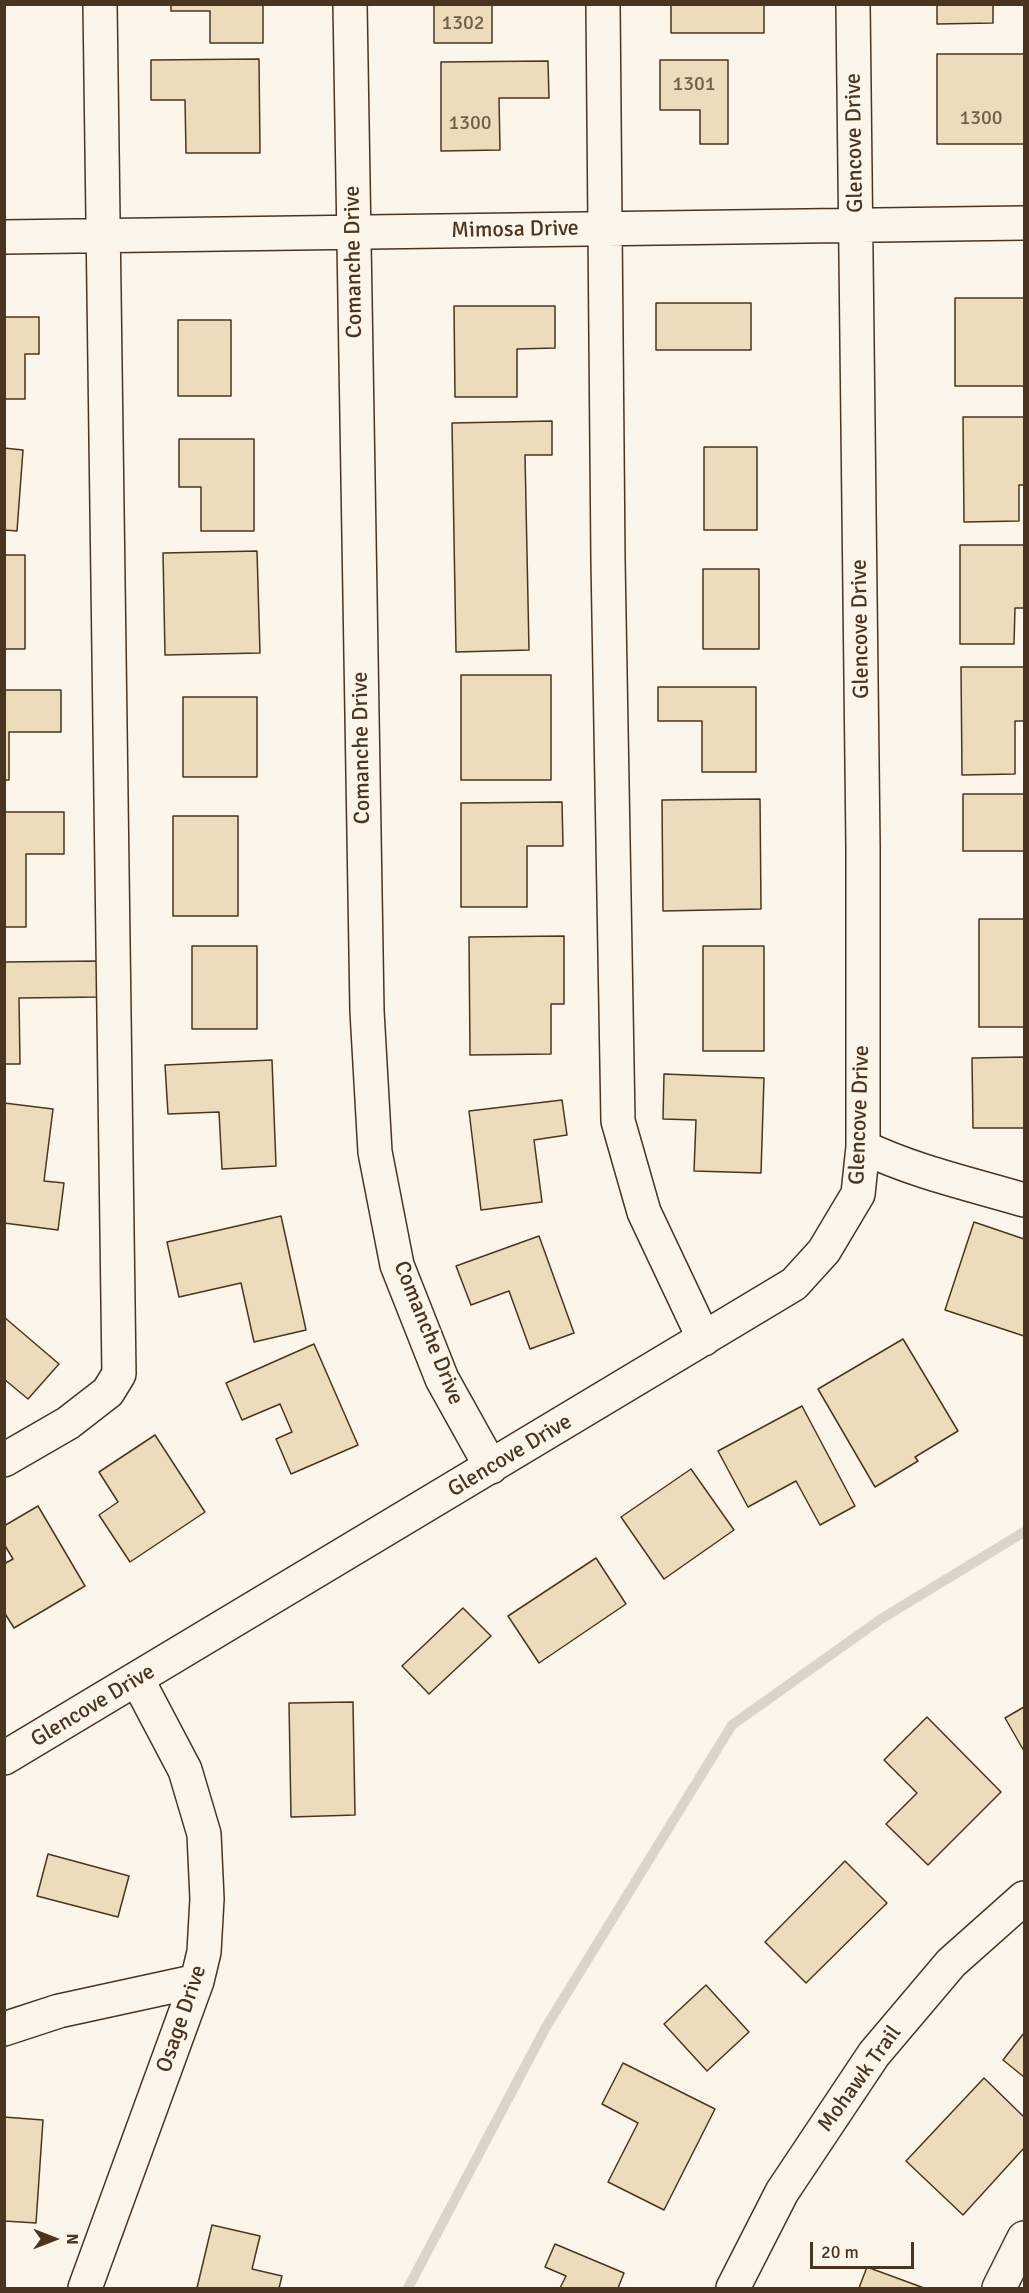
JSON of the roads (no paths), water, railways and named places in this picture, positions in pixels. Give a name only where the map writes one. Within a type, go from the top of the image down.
[{"type":"street","points":[[4,1460],[68,1423],[108,1392],[119,1374],[100,4]]},
{"type":"street","name":"Comanche Drive","points":[[350,4],[367,999],[375,1152],[397,1265],[442,1380],[491,1467]]},
{"type":"street","points":[[603,4],[608,583],[618,1121],[644,1212],[704,1339]]},
{"type":"street","name":"Glencove Drive","points":[[4,1758],[794,1284],[824,1251],[858,1194],[863,1147],[863,847],[853,4]]},
{"type":"street","name":"Mimosa Drive","points":[[4,237],[1024,223]]},
{"type":"street","points":[[863,1147],[892,1161],[1024,1200]]},
{"type":"street","name":"Osage Drive","points":[[85,2289],[197,1981],[204,1952],[207,1899],[204,1834],[185,1770],[137,1679]]},
{"type":"street","name":"Mohawk Trail","points":[[733,2289],[782,2192],[874,2054],[951,1963],[1024,1898]]},
{"type":"street","points":[[4,2029],[59,2011],[197,1981]]},
{"type":"street","points":[[999,2289],[1024,2238]]},
{"type":"waterway","points":[[408,2288],[546,2027],[732,1725],[881,1619],[1024,1532]]}]
